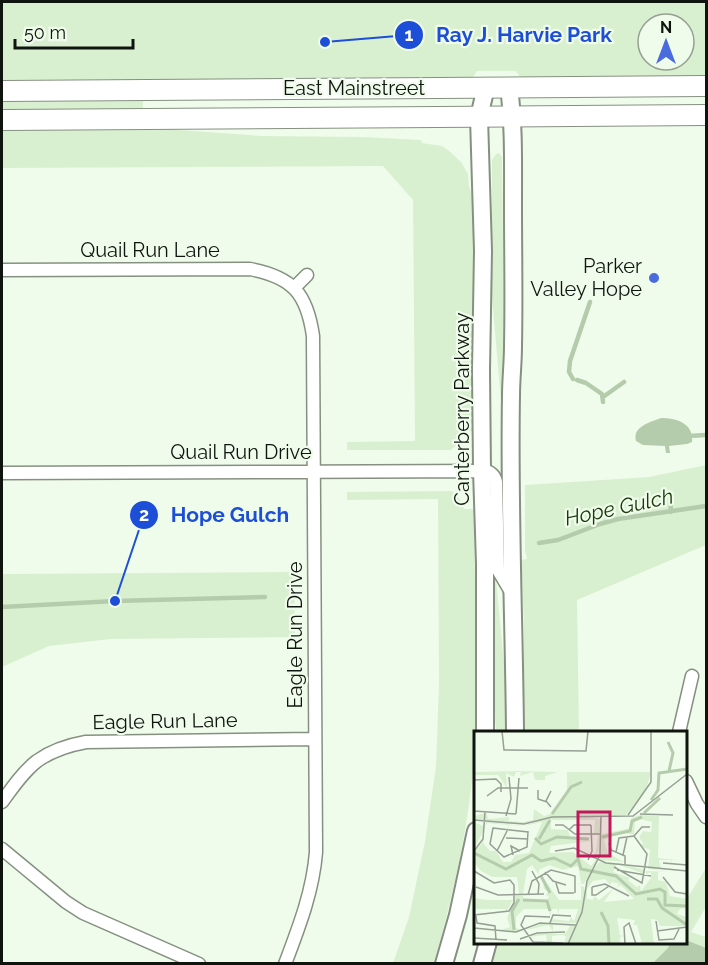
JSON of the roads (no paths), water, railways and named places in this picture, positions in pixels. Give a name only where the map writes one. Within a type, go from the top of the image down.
[{"type":"main road","name":"East Mainstreet","points":[[2,91],[706,86]]},
{"type":"main road","name":"East Mainstreet","points":[[2,120],[706,115]]},
{"type":"street","name":"Canterberry Parkway","points":[[484,731],[485,575],[481,370],[483,251],[479,117],[486,87]]},
{"type":"street","points":[[509,87],[512,117],[513,349],[511,393],[515,731]]},
{"type":"street","name":"Quail Run Lane","points":[[2,270],[250,269],[272,275],[295,287]]},
{"type":"street","points":[[295,287],[308,275]]},
{"type":"street","name":"Eagle Run Drive","points":[[285,963],[304,913],[316,852],[313,336],[310,317],[295,287]]},
{"type":"street","points":[[482,470],[490,472],[495,480],[498,570],[512,592]]},
{"type":"street","name":"Quail Run Drive","points":[[2,473],[482,470]]},
{"type":"street","points":[[679,731],[692,676]]},
{"type":"street","name":"Eagle Run Lane","points":[[2,802],[28,769],[36,762],[66,746],[86,742],[315,739]]},
{"type":"street","points":[[687,783],[706,817]]},
{"type":"street","points":[[444,963],[458,915],[474,840]]},
{"type":"street","points":[[2,849],[66,902],[83,913],[199,963]]},
{"type":"street","points":[[482,963],[487,944]]},
{"type":"waterway","points":[[573,379],[569,372],[570,361],[590,302]]},
{"type":"waterway","points":[[577,380],[602,394],[603,402]]},
{"type":"waterway","points":[[603,397],[624,382]]},
{"type":"waterway","points":[[688,436],[706,435]]},
{"type":"waterway","points":[[670,493],[671,512]]},
{"type":"waterway","name":"Hope Gulch","points":[[539,543],[558,540],[618,519],[706,506]]},
{"type":"waterway","name":"Hope Gulch","points":[[2,607],[265,597]]},
{"type":"place","name":"Ray J. Harvie Park","points":[[325,42]]},
{"type":"place","name":"Parker Valley Hope","points":[[654,278]]},
{"type":"place","name":"Hope Gulch","points":[[115,601]]}]
